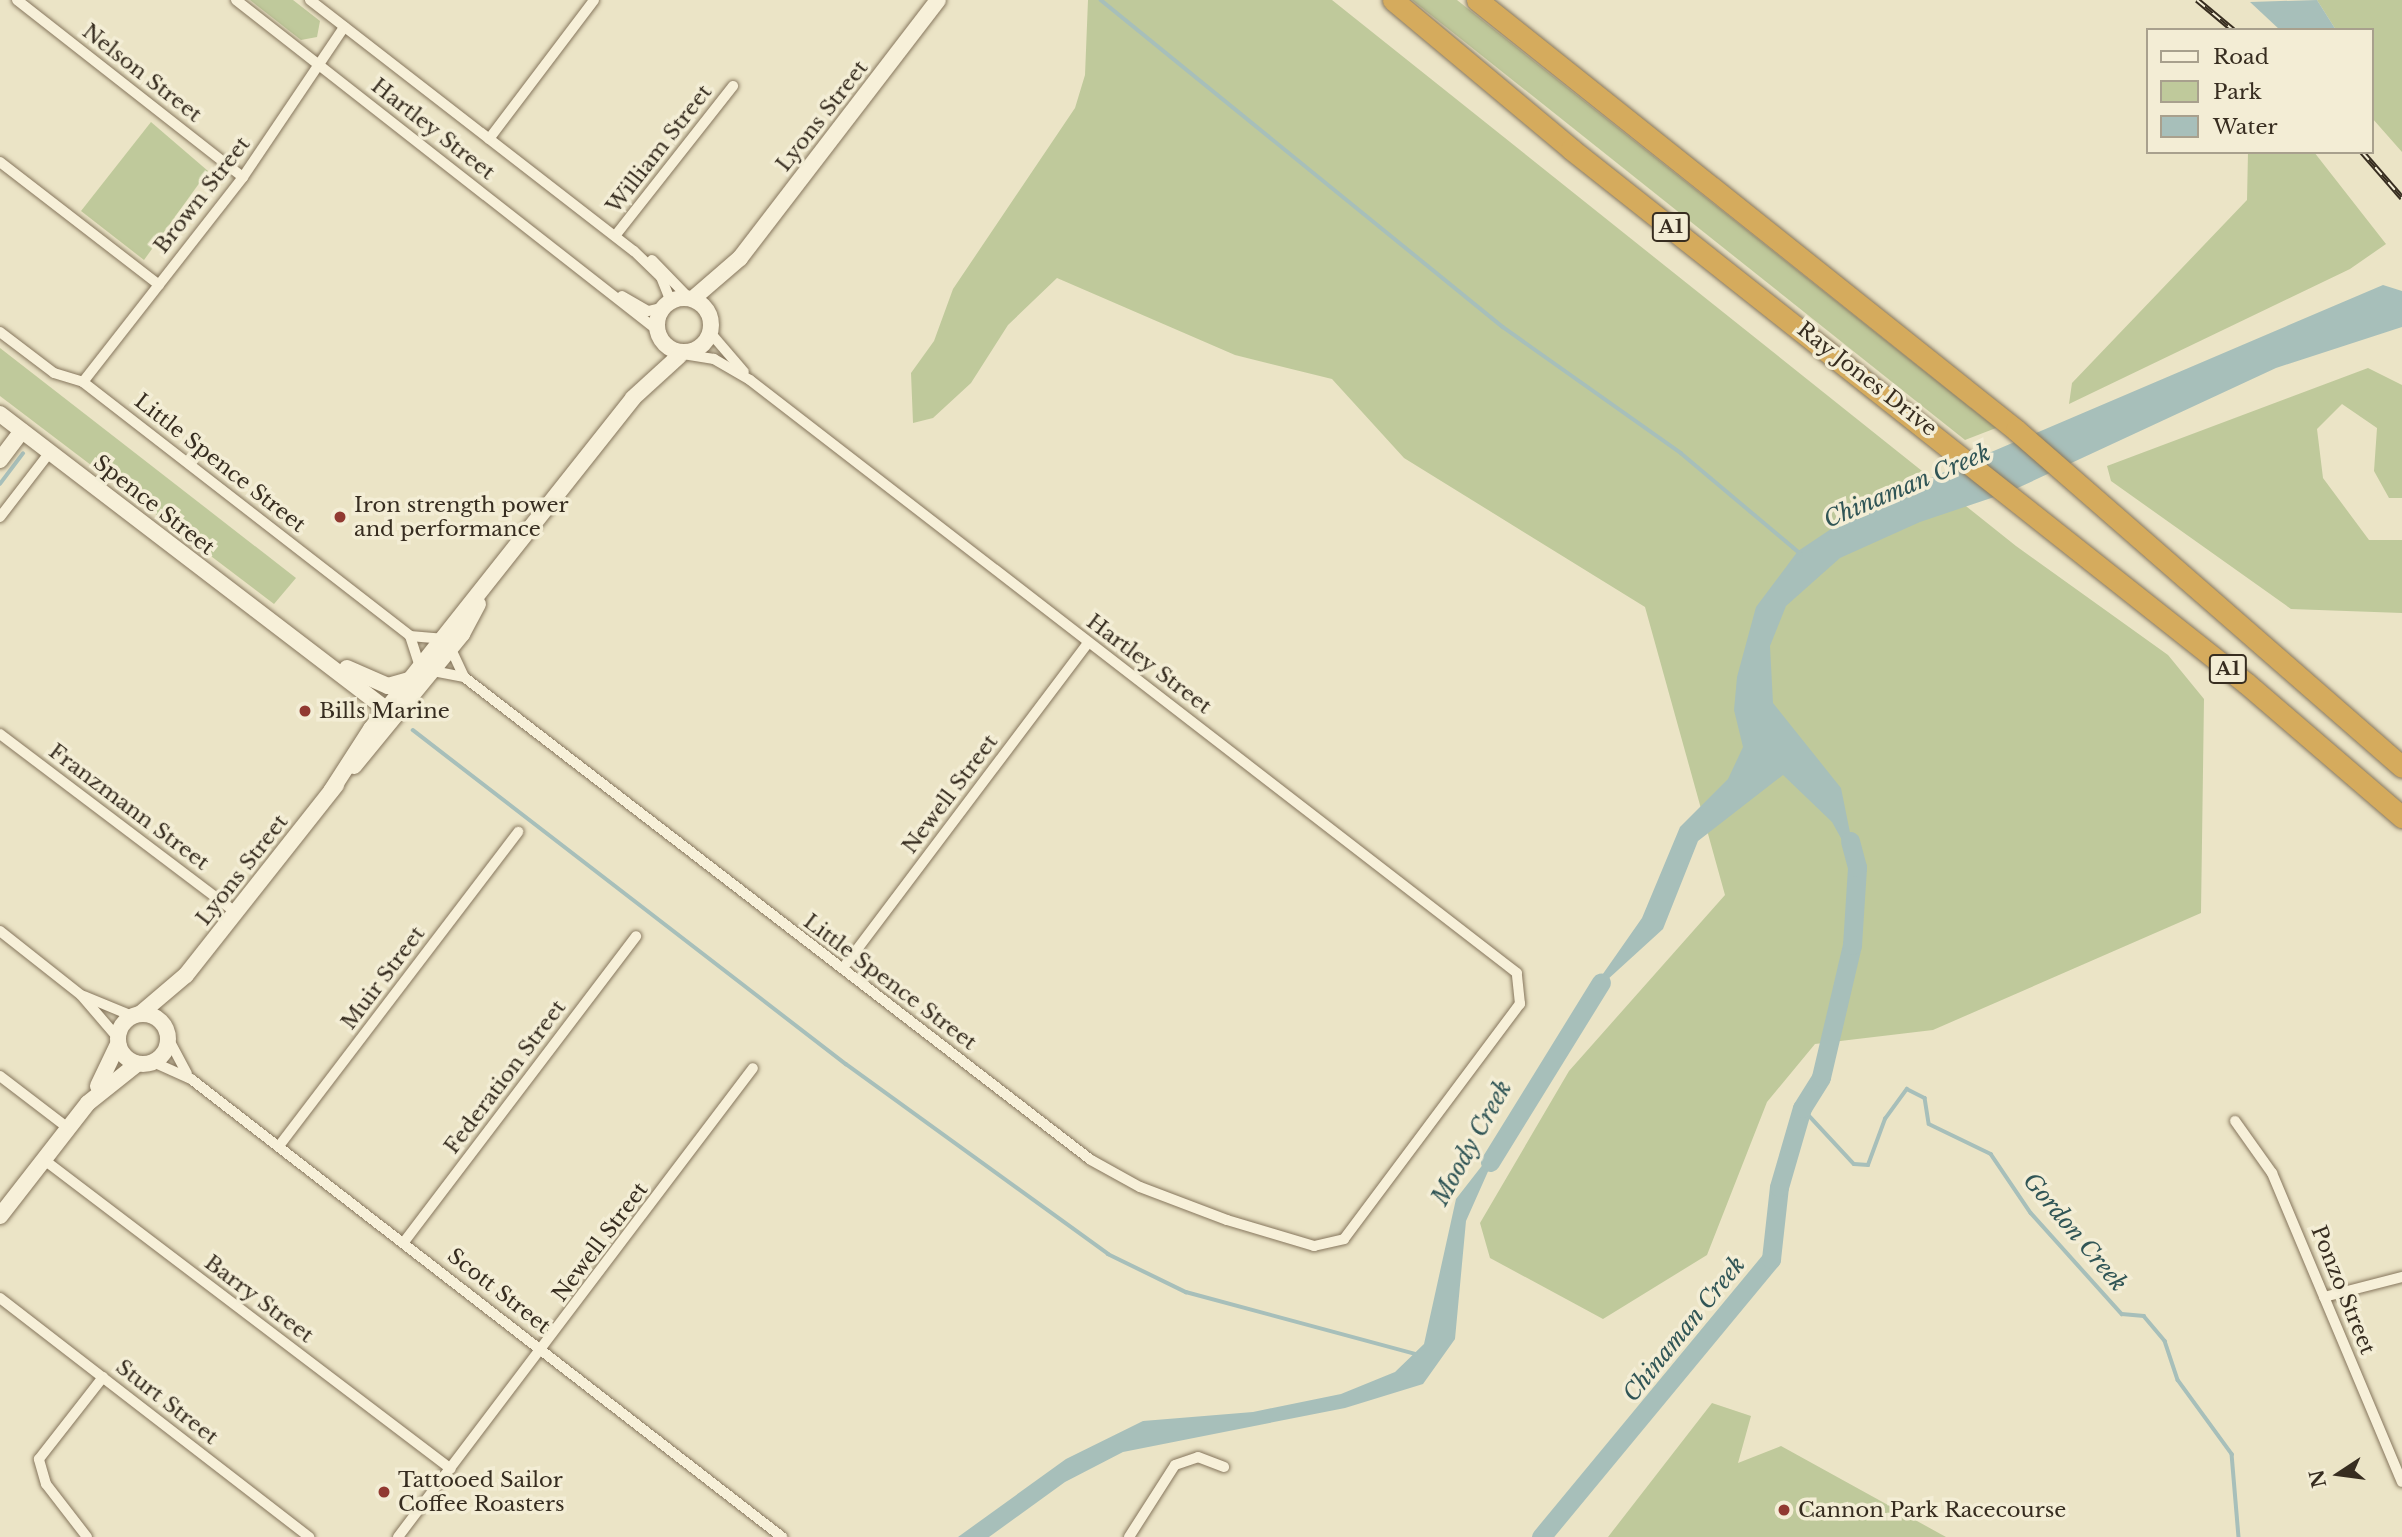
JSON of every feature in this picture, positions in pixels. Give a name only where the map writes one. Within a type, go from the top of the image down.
[{"type":"highway","name":"Ray Jones Drive","points":[[1394,0],[1571,149],[1955,447],[2049,527],[2246,683],[2402,817]]},
{"type":"highway","name":"A1","points":[[1477,0],[2016,430],[2402,767]]},
{"type":"street","name":"Nelson Street","points":[[17,0],[243,177]]},
{"type":"street","name":"Hartley Street","points":[[236,0],[607,288],[662,337]]},
{"type":"street","name":"Hartley Street","points":[[310,0],[634,251],[680,300],[643,309],[607,288]]},
{"type":"street","points":[[489,139],[594,0]]},
{"type":"street","name":"Lyons Street","points":[[118,1041],[136,1015],[186,975],[395,710],[483,591],[633,398],[684,355],[708,324],[740,258],[938,0]]},
{"type":"street","name":"Brown Street","points":[[83,382],[243,177],[320,66],[344,26]]},
{"type":"street","name":"William Street","points":[[615,236],[733,86]]},
{"type":"street","points":[[0,162],[159,285]]},
{"type":"street","name":"Lyons Street","points":[[633,398],[680,300],[740,258]]},
{"type":"street","points":[[680,300],[708,324]]},
{"type":"street","name":"Hartley Street","points":[[708,324],[750,380]]},
{"type":"street","name":"Little Spence Street","points":[[0,332],[54,373],[83,382],[410,636]]},
{"type":"street","points":[[662,337],[684,355]]},
{"type":"street","name":"Hartley Street","points":[[684,355],[714,359],[750,380],[1088,643],[1502,959],[1521,982],[1520,1004],[1344,1239],[1331,1247]]},
{"type":"street","name":"Spence Street","points":[[0,414],[361,690],[395,710]]},
{"type":"street","points":[[0,460],[22,431]]},
{"type":"street","points":[[0,517],[50,452]]},
{"type":"street","name":"Spence Street","points":[[281,629],[347,667],[395,710]]},
{"type":"street","points":[[347,667],[387,686],[421,673],[410,636],[446,644]]},
{"type":"street","name":"Newell Street","points":[[843,968],[1088,643]]},
{"type":"street","name":"Little Spence Street","points":[[446,644],[464,677],[1091,1160],[1140,1187],[1227,1220],[1331,1247]]},
{"type":"street","name":"Lyons Street","points":[[331,791],[349,761],[395,710],[421,673]]},
{"type":"street","name":"Little Spence Street","points":[[421,673],[464,677]]},
{"type":"street","points":[[349,761],[368,720],[361,690]]},
{"type":"street","name":"Franzmann Street","points":[[0,734],[235,912]]},
{"type":"street","name":"Muir Street","points":[[279,1146],[518,832]]},
{"type":"street","points":[[0,931],[82,995],[118,1041],[145,1063],[88,1103]]},
{"type":"street","name":"Federation Street","points":[[404,1242],[636,936]]},
{"type":"street","name":"Lyons Street","points":[[145,1063],[166,1032],[186,975]]},
{"type":"street","points":[[82,995],[136,1015],[166,1032]]},
{"type":"street","name":"Scott Street","points":[[166,1032],[191,1079]]},
{"type":"street","points":[[0,1216],[88,1103],[118,1041]]},
{"type":"street","name":"Scott Street","points":[[145,1063],[191,1079],[782,1537]]},
{"type":"street","name":"Newell Street","points":[[398,1537],[544,1351],[753,1068]]},
{"type":"street","points":[[0,1076],[68,1128]]},
{"type":"street","name":"Ponzo Street","points":[[2235,1121],[2261,1150],[2402,1482]]},
{"type":"street","name":"Barry Street","points":[[43,1159],[451,1469]]},
{"type":"street","points":[[2324,1297],[2402,1277]]},
{"type":"street","name":"Sturt Street","points":[[0,1298],[309,1537]]},
{"type":"street","points":[[87,1537],[46,1484],[39,1458],[103,1377]]},
{"type":"street","points":[[1129,1537],[1175,1465],[1198,1457],[1224,1467]]},
{"type":"green space","points":[[250,0],[293,0],[320,21],[317,37],[301,40]]},
{"type":"green space","points":[[1088,0],[1332,0],[2016,546],[2168,655],[2204,699],[2201,913],[1933,1030],[1815,1044],[1767,1102],[1707,1255],[1603,1319],[1490,1258],[1480,1223],[1569,1071],[1725,895],[1645,607],[1404,458],[1332,379],[1235,355],[1057,278],[1008,325],[971,383],[933,418],[913,423],[911,373],[934,341],[953,289],[1075,108],[1085,75]]},
{"type":"green space","points":[[1412,0],[1457,0],[1996,428],[1965,440]]},
{"type":"green space","points":[[2317,0],[2402,0],[2402,152],[2374,120],[2374,28],[2335,28]]},
{"type":"green space","points":[[151,122],[208,171],[144,260],[81,211]]},
{"type":"green space","points":[[2248,154],[2316,154],[2386,244],[2350,269],[2069,404],[2072,383],[2247,200]]},
{"type":"green space","points":[[0,348],[296,578],[274,604],[0,396]]},
{"type":"green space","points":[[2368,368],[2402,385],[2402,498],[2389,498],[2374,471],[2377,428],[2342,404],[2317,429],[2323,478],[2369,540],[2402,540],[2402,613],[2291,609],[2111,481],[2107,466]]},
{"type":"green space","name":"Cannon Park Racecourse","points":[[1712,1403],[1751,1416],[1738,1463],[1781,1446],[1946,1537],[1608,1537]]},
{"type":"water","points":[[2317,0],[2335,28],[2278,28],[2250,2]]},
{"type":"water","points":[[2383,285],[2402,291],[2402,327],[2276,368],[2009,492],[1920,522],[1840,558],[1786,606],[1770,646],[1773,703],[1841,788],[1857,867],[1832,822],[1783,775],[1698,841],[1663,929],[1584,1001],[1642,918],[1680,827],[1728,779],[1743,747],[1734,710],[1737,677],[1756,607],[1798,551],[1867,505]]},
{"type":"water","points":[[1502,1140],[1466,1221],[1455,1339],[1423,1384],[1345,1408],[1123,1452],[1065,1482],[989,1537],[958,1537],[1066,1459],[1143,1421],[1253,1412],[1341,1394],[1395,1372],[1424,1344],[1456,1199]]},
{"type":"waterway","points":[[1101,0],[1503,327],[1681,453],[1801,554]]},
{"type":"waterway","points":[[0,484],[23,454]]},
{"type":"waterway","points":[[413,730],[846,1064],[1108,1254],[1186,1292],[1416,1354]]},
{"type":"waterway","name":"Chinaman Creek","points":[[1541,1537],[1771,1259],[1779,1187],[1802,1108],[1821,1077],[1852,945],[1857,867],[1850,841]]},
{"type":"waterway","name":"Moody Creek","points":[[1490,1162],[1601,982]]},
{"type":"waterway","name":"Gordon Creek","points":[[1802,1108],[1854,1164],[1868,1165],[1885,1119],[1907,1089],[1925,1098],[1929,1124],[1991,1154],[2031,1213],[2122,1314],[2144,1316],[2165,1341],[2178,1380],[2232,1454],[2239,1537]]},
{"type":"railway","points":[[2197,0],[2231,28]]},
{"type":"railway","points":[[2364,154],[2402,198]]},
{"type":"place","name":"Iron strength power and performance","points":[[340,517]]},
{"type":"place","name":"Bills Marine","points":[[305,711]]},
{"type":"place","name":"Tattooed Sailor Coffee Roasters","points":[[384,1492]]},
{"type":"place","name":"Cannon Park Racecourse","points":[[1784,1510]]}]
